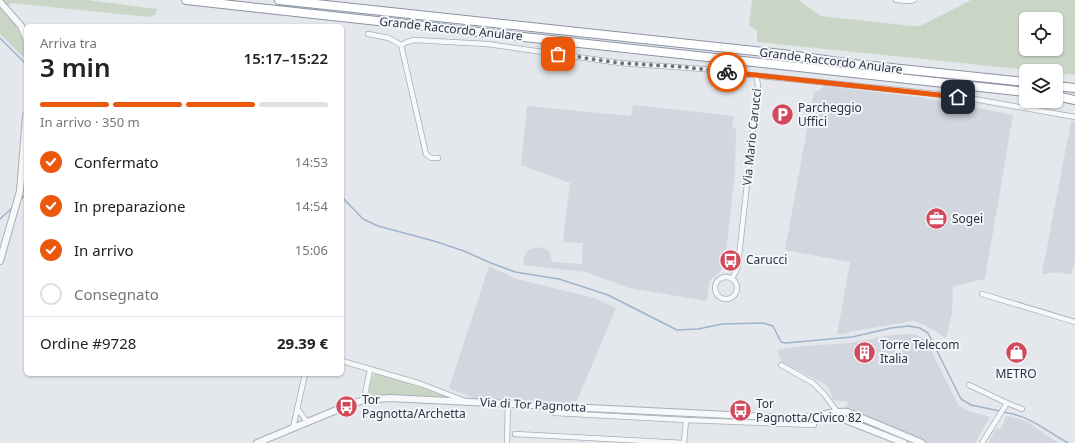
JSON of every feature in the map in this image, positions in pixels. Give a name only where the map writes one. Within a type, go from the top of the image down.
[{"type":"highway","name":"Grande Raccordo Anulare","points":[[186,0],[1019,91]]},
{"type":"highway","name":"Grande Raccordo Anulare","points":[[279,0],[782,54],[854,64],[1019,81]]},
{"type":"highway","points":[[1063,86],[1075,87]]},
{"type":"highway","points":[[1063,97],[1075,99]]},
{"type":"street","points":[[896,0],[914,0]]},
{"type":"street","points":[[0,2],[21,26],[24,33]]},
{"type":"street","points":[[368,34],[389,38],[401,45],[426,154],[431,158],[438,158]]},
{"type":"street","points":[[401,45],[414,40],[487,44],[620,63],[712,69],[756,75]]},
{"type":"street","name":"Via Mario Carucci","points":[[732,279],[738,269],[739,261],[758,85],[756,75],[956,96],[1075,117]]},
{"type":"street","points":[[0,261],[20,191],[24,141]]},
{"type":"street","points":[[723,277],[732,279],[736,285],[735,293],[730,298],[721,297],[716,292],[716,282],[723,277]]},
{"type":"street","points":[[982,294],[1075,322]]},
{"type":"street","points":[[344,362],[421,384],[468,402]]},
{"type":"street","points":[[781,365],[813,383],[824,394],[843,419]]},
{"type":"street","points":[[364,400],[370,370]]},
{"type":"street","points":[[293,428],[305,376]]},
{"type":"street","points":[[969,385],[1022,409]]},
{"type":"street","name":"Via di Tor Pagnotta","points":[[257,443],[351,404],[364,400],[390,398],[787,418],[817,416],[843,419],[904,443]]},
{"type":"street","points":[[982,443],[1007,402]]},
{"type":"street","points":[[507,443],[508,404]]},
{"type":"street","points":[[297,408],[307,422]]},
{"type":"street","name":"Via di Tor Pagnotta","points":[[817,416],[837,412],[852,414],[922,443]]},
{"type":"street","points":[[555,413],[814,425]]},
{"type":"street","points":[[516,434],[589,440],[684,443],[686,420]]},
{"type":"shaded area","name":"Sogei","points":[[824,86],[918,97],[1013,115],[985,279],[953,286],[952,314],[946,338],[927,326],[913,321],[837,335],[850,262],[785,250],[814,91],[819,91]]},
{"type":"shaded area","points":[[633,105],[734,116],[732,128],[736,129],[735,169],[725,264],[719,273],[709,282],[707,301],[629,288],[586,272],[524,265],[523,260],[527,251],[536,247],[546,249],[550,253],[552,262],[582,264],[583,243],[563,242],[570,183],[521,165],[527,106],[631,116]]},
{"type":"shaded area","points":[[1071,121],[1075,121],[1075,259],[1071,275],[1059,272],[1042,274]]},
{"type":"shaded area","points":[[489,266],[516,279],[595,298],[616,308],[576,403],[476,399],[449,388]]},
{"type":"shaded area","points":[[914,334],[925,339],[959,406],[972,412],[990,417],[975,443],[927,443],[853,411],[853,408],[844,408],[848,404],[847,402],[833,400],[829,389],[825,384],[782,362],[777,350],[803,346],[850,343],[892,335]]},
{"type":"shaded area","points":[[1006,416],[1021,419],[1058,443],[988,443],[995,430],[997,428],[1001,429]]},
{"type":"green space","points":[[1,0],[87,0],[157,9],[155,15],[149,17],[11,3],[8,6]]},
{"type":"green space","points":[[752,0],[798,0],[821,16],[920,26],[971,0],[1075,0],[1075,75],[1063,74],[1063,64],[1019,64],[1019,69],[757,42],[757,31],[749,25]]},
{"type":"green space","points":[[0,8],[14,23],[21,35],[24,44],[24,56],[23,57],[0,34]]},
{"type":"green space","points":[[375,373],[435,392],[445,397],[370,395],[370,383]]},
{"type":"waterway","points":[[0,38],[24,62]]},
{"type":"waterway","points":[[344,199],[363,219],[378,226],[434,241],[464,251],[515,272],[559,279],[608,295],[677,330],[698,329],[722,324],[763,323],[773,326],[781,342],[786,343],[852,337],[891,328],[909,326],[920,328],[928,333],[961,399],[971,405],[1000,411]]},
{"type":"waterway","points":[[0,219],[13,207]]},
{"type":"waterway","points":[[1004,412],[1030,420],[1068,443]]},
{"type":"way so far","points":[[558,54],[620,63],[684,67],[727,72]]},
{"type":"place","name":"Parcheggio Uffici","points":[[782,115]]},
{"type":"place","name":"Sogei","points":[[937,219]]},
{"type":"place","name":"Carucci","points":[[730,260]]},
{"type":"place","name":"Torre Telecom Italia","points":[[864,352]]},
{"type":"place","name":"METRO","points":[[1016,353]]},
{"type":"place","name":"Tor Pagnotta/Archetta","points":[[347,407]]},
{"type":"place","name":"Tor Pagnotta/Civico 82","points":[[741,411]]},
{"type":"route","points":[[727,72],[958,97]]}]
